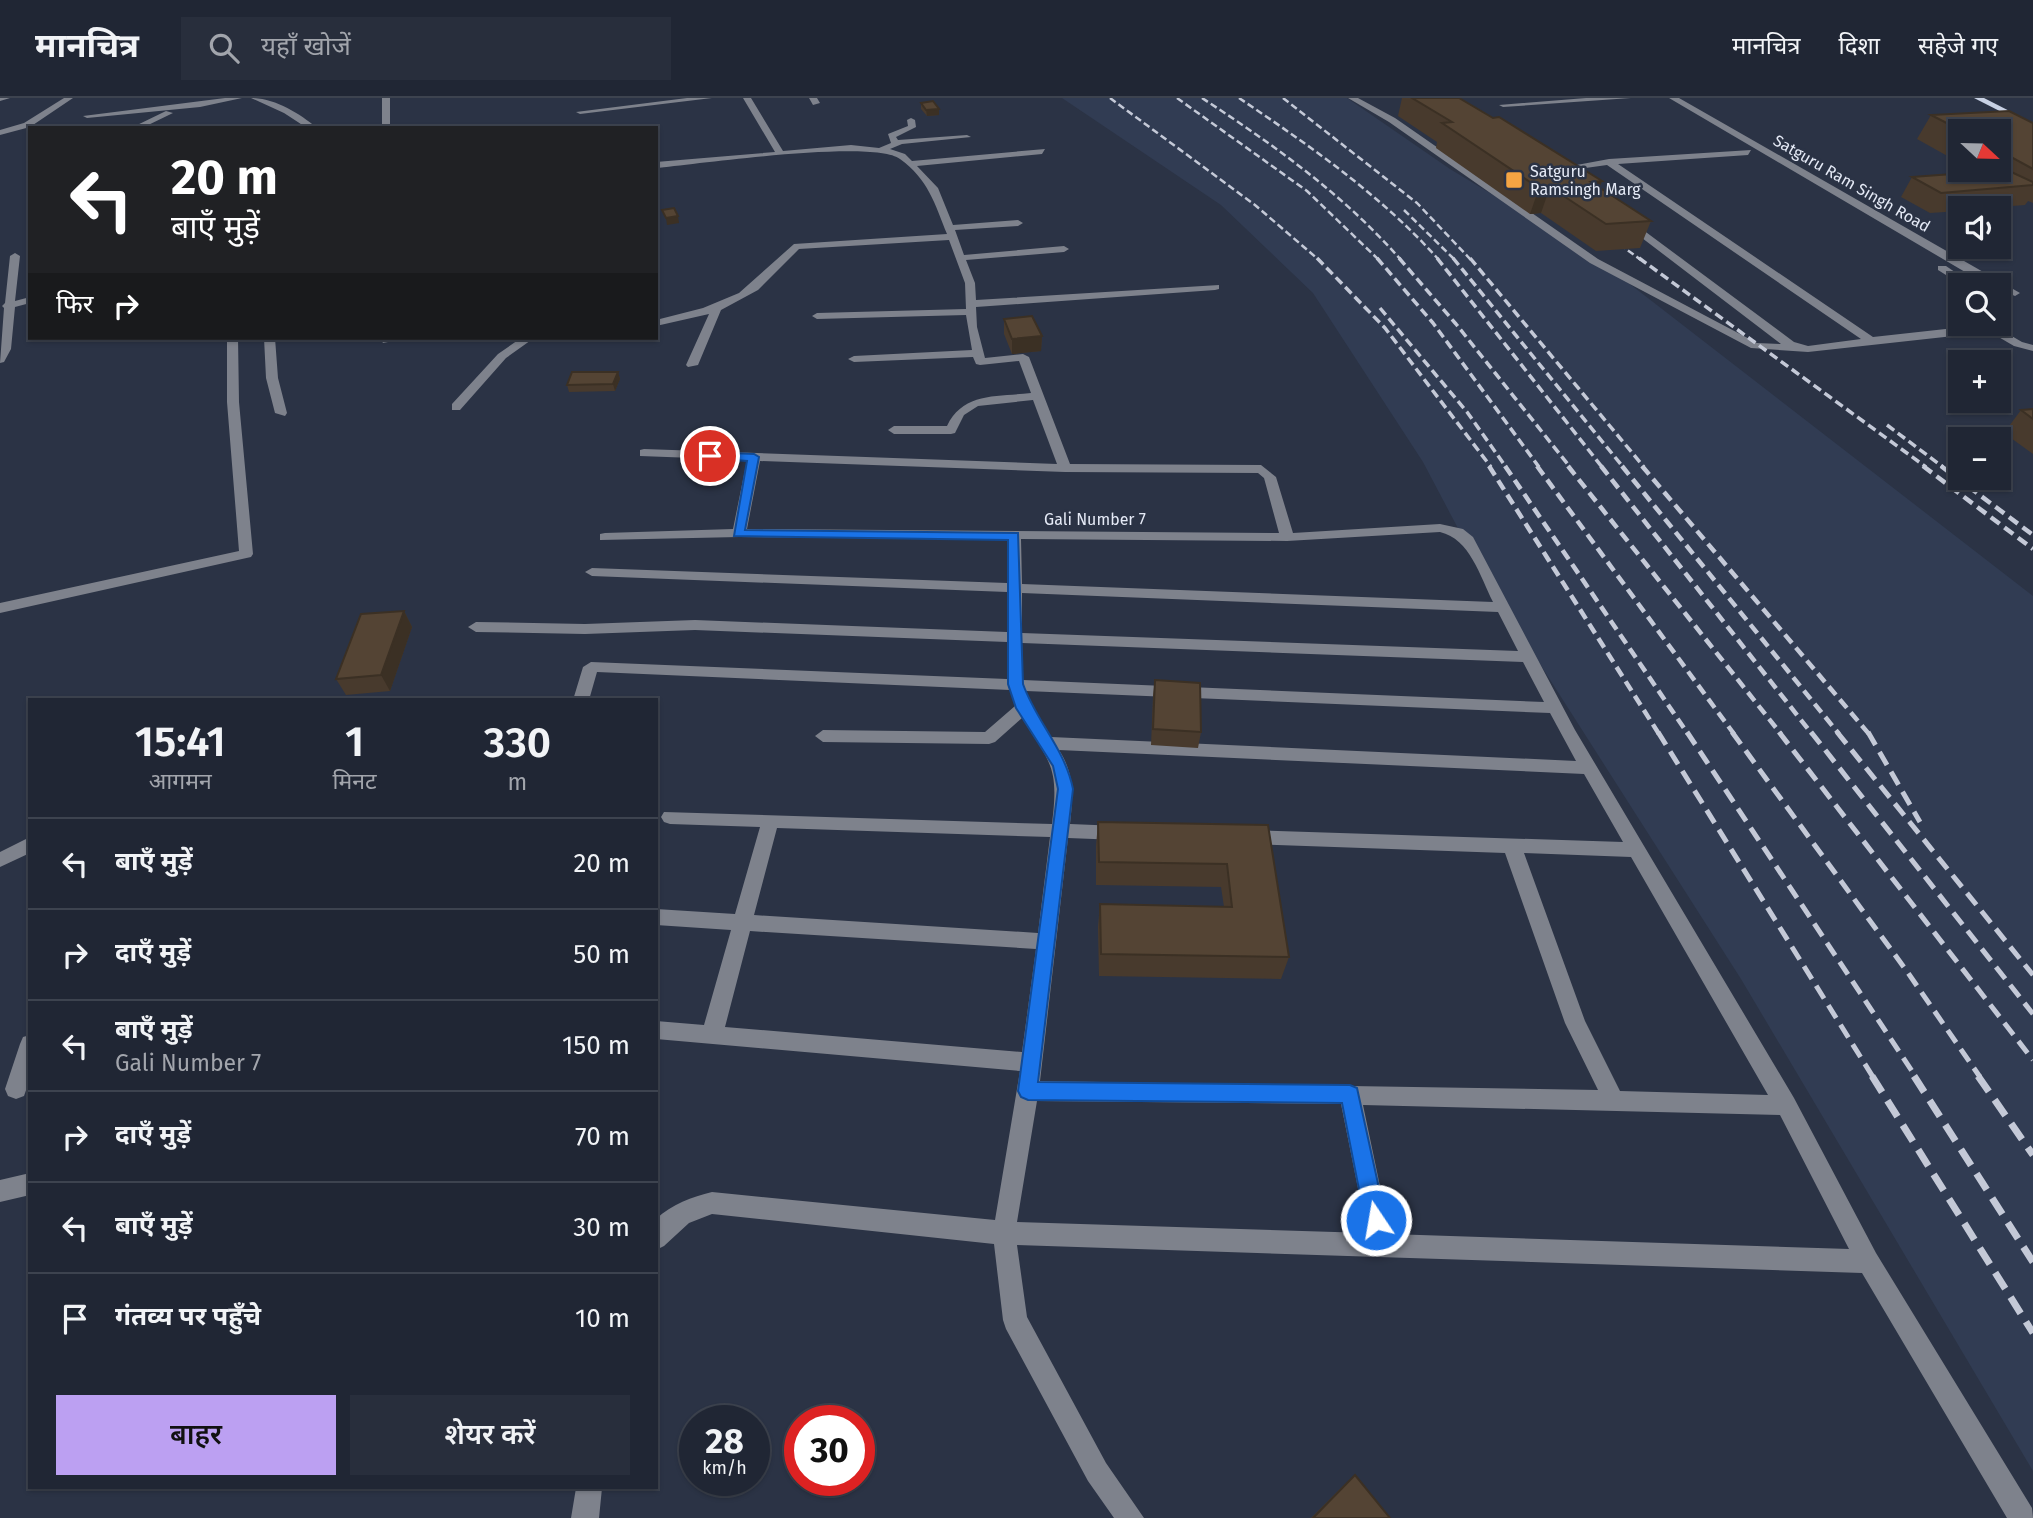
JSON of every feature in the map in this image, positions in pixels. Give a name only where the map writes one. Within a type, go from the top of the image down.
[{"type":"main road","points":[[1978,98],[2033,126]]},
{"type":"street","points":[[0,99],[6,98]]},
{"type":"street","points":[[0,133],[27,125],[69,98]]},
{"type":"street","points":[[140,126],[175,111],[238,98]]},
{"type":"street","points":[[255,98],[287,111],[310,126]]},
{"type":"street","points":[[386,98],[386,126]]},
{"type":"street","points":[[580,112],[708,98]]},
{"type":"street","points":[[747,98],[780,154]]},
{"type":"street","points":[[1352,98],[1392,120],[1594,261],[1755,346],[1801,348],[1948,331]]},
{"type":"street","points":[[1503,106],[1627,98]]},
{"type":"street","name":"Satguru Ram Singh Road","points":[[1670,101],[1748,152],[1949,273]]},
{"type":"street","name":"Satguru Ram Singh Road","points":[[1670,101],[1974,273]]},
{"type":"street","points":[[87,116],[210,103]]},
{"type":"street","points":[[895,143],[891,136],[912,127],[911,120]]},
{"type":"street","points":[[882,150],[895,143],[967,137]]},
{"type":"street","points":[[658,165],[851,148],[882,150],[902,156],[934,188],[951,232],[970,283],[979,362],[1023,357],[1065,468]]},
{"type":"street","points":[[910,164],[1042,151]]},
{"type":"street","points":[[1569,179],[1559,169],[1609,162],[1748,152]]},
{"type":"street","points":[[1609,162],[1871,341]]},
{"type":"street","points":[[1613,212],[1790,345],[1801,348]]},
{"type":"street","points":[[658,323],[716,309],[755,288],[783,254],[797,246],[1018,223]]},
{"type":"street","points":[[960,258],[1064,249]]},
{"type":"street","points":[[0,360],[5,349],[7,306],[15,256]]},
{"type":"street","points":[[817,316],[971,308],[1215,288]]},
{"type":"street","name":"Satguru Ram Singh Road","points":[[2011,290],[2020,294],[2011,294]]},
{"type":"street","points":[[7,306],[28,301]]},
{"type":"street","points":[[692,365],[716,309]]},
{"type":"street","points":[[2008,336],[2033,348]]},
{"type":"street","points":[[0,608],[246,554],[233,402],[232,340]]},
{"type":"street","points":[[269,340],[272,378],[281,413]]},
{"type":"street","points":[[457,407],[502,356],[525,340]]},
{"type":"street","points":[[854,359],[978,353]]},
{"type":"street","points":[[894,430],[951,430],[959,412],[975,403],[1039,396]]},
{"type":"street","points":[[644,453],[1065,468],[1261,469],[1270,477],[1287,537]]},
{"type":"street","points":[[738,533],[754,457]]},
{"type":"street","name":"Gali Number 7","points":[[605,537],[738,533],[1287,537],[1440,528],[1458,532],[1468,540],[1502,607]]},
{"type":"street","points":[[1014,536],[1016,684],[1024,708],[1065,777],[1028,1091],[1004,1233],[1016,1320],[1097,1472],[1130,1518]]},
{"type":"street","points":[[593,572],[1502,607],[1588,768],[1786,1105],[1868,1261],[2022,1518]]},
{"type":"street","points":[[476,627],[585,629],[695,625],[1528,657]]},
{"type":"street","points":[[582,698],[591,667],[1555,708]]},
{"type":"street","points":[[823,736],[989,738],[1024,708]]},
{"type":"street","points":[[1047,743],[1588,768]]},
{"type":"street","points":[[670,817],[1142,834]]},
{"type":"street","points":[[712,1035],[770,821]]},
{"type":"street","points":[[1224,836],[1637,850]]},
{"type":"street","points":[[0,860],[28,845]]},
{"type":"street","points":[[1512,846],[1575,1023],[1614,1100]]},
{"type":"street","points":[[658,917],[1046,942]]},
{"type":"street","points":[[658,1030],[1031,1062]]},
{"type":"street","points":[[16,1089],[28,1050]]},
{"type":"street","points":[[1028,1091],[1350,1094],[1786,1105]]},
{"type":"street","points":[[1350,1094],[1381,1245]]},
{"type":"street","points":[[0,1191],[28,1184]]},
{"type":"street","points":[[658,1235],[684,1211],[712,1203],[1004,1233],[1868,1261]]},
{"type":"street","points":[[585,1518],[589,1489]]},
{"type":"shaded area","points":[[1062,98],[1347,98],[1450,169],[1591,254],[2033,596],[2033,1471],[1741,979],[1480,570],[1423,462],[1313,293],[1221,205]]},
{"type":"building","points":[[1412,98],[1459,98],[1493,118],[1499,117],[1602,181],[1591,182],[1651,221],[1606,224],[1550,187],[1539,188],[1442,123],[1452,122]]},
{"type":"building","points":[[933,101],[939,109],[926,110],[921,103]]},
{"type":"building","points":[[2009,111],[2033,123],[2033,169],[2011,157],[2011,119],[1948,119],[1948,124],[1931,115]]},
{"type":"building","points":[[2011,172],[2033,182],[2033,185],[1941,193],[1912,177],[1948,174],[1948,182],[2011,182]]},
{"type":"building","points":[[674,208],[678,216],[666,218],[662,210]]},
{"type":"building","points":[[1032,316],[1042,336],[1012,339],[1004,319]]},
{"type":"building","points":[[572,372],[618,372],[613,384],[567,385]]},
{"type":"building","points":[[2033,409],[2033,419],[2021,410]]},
{"type":"building","points":[[404,611],[381,675],[336,679],[361,614]]},
{"type":"building","points":[[1155,680],[1200,683],[1201,732],[1153,729]]},
{"type":"building","points":[[1098,822],[1268,825],[1289,957],[1101,954],[1100,904],[1232,907],[1227,864],[1099,862]]},
{"type":"building","points":[[1355,1475],[1390,1518],[1313,1518]]},
{"type":"railway","points":[[1110,98],[1255,205],[1319,260]]},
{"type":"railway","points":[[1177,98],[1307,191],[1377,258]]},
{"type":"railway","points":[[1202,98],[1307,172],[1356,214],[1401,260]]},
{"type":"railway","points":[[1239,98],[1318,153],[1369,193],[1394,214],[1439,260]]},
{"type":"railway","points":[[1283,98],[1417,203],[1471,260]]},
{"type":"railway","points":[[1404,210],[1453,258]]},
{"type":"railway","points":[[1611,238],[1641,260]]},
{"type":"railway","points":[[1377,258],[1433,323],[1539,467]]},
{"type":"railway","points":[[1399,258],[1456,324],[1570,467]]},
{"type":"railway","points":[[1437,258],[1602,467]]},
{"type":"railway","points":[[1453,258],[1623,467]]},
{"type":"railway","points":[[1470,258],[1644,467]]},
{"type":"railway","points":[[1639,258],[1926,467]]},
{"type":"railway","points":[[1319,260],[1385,328],[1491,467]]},
{"type":"railway","points":[[1380,308],[1467,412],[1506,467]]},
{"type":"railway","points":[[1887,425],[1943,467]]},
{"type":"railway","points":[[1489,466],[1659,734]]},
{"type":"railway","points":[[1505,466],[1688,734]]},
{"type":"railway","points":[[1537,466],[1734,734]]},
{"type":"railway","points":[[1568,466],[1781,734]]},
{"type":"railway","points":[[1601,466],[1812,734]]},
{"type":"railway","points":[[1622,466],[1839,734]]},
{"type":"railway","points":[[1642,466],[1869,734]]},
{"type":"railway","points":[[1923,466],[2033,549]]},
{"type":"railway","points":[[1941,466],[2033,535]]},
{"type":"railway","points":[[1658,732],[1873,1077]]},
{"type":"railway","points":[[1687,732],[1916,1077]]},
{"type":"railway","points":[[1732,732],[1906,970],[1980,1077]]},
{"type":"railway","points":[[1779,732],[2033,1060]]},
{"type":"railway","points":[[1811,732],[2033,1014]]},
{"type":"railway","points":[[1837,732],[2033,975]]},
{"type":"railway","points":[[1868,732],[1920,822]]},
{"type":"railway","points":[[1872,1076],[2033,1333]]},
{"type":"railway","points":[[1914,1076],[2033,1262]]},
{"type":"railway","points":[[1978,1076],[2033,1155]]},
{"type":"place","name":"Satguru Ramsingh Marg","points":[[1514,180]]},
{"type":"route","points":[[710,456],[754,457],[738,533],[1014,536],[1016,684],[1024,708],[1061,766],[1065,777],[1028,1091],[1350,1094],[1376,1220]]}]
